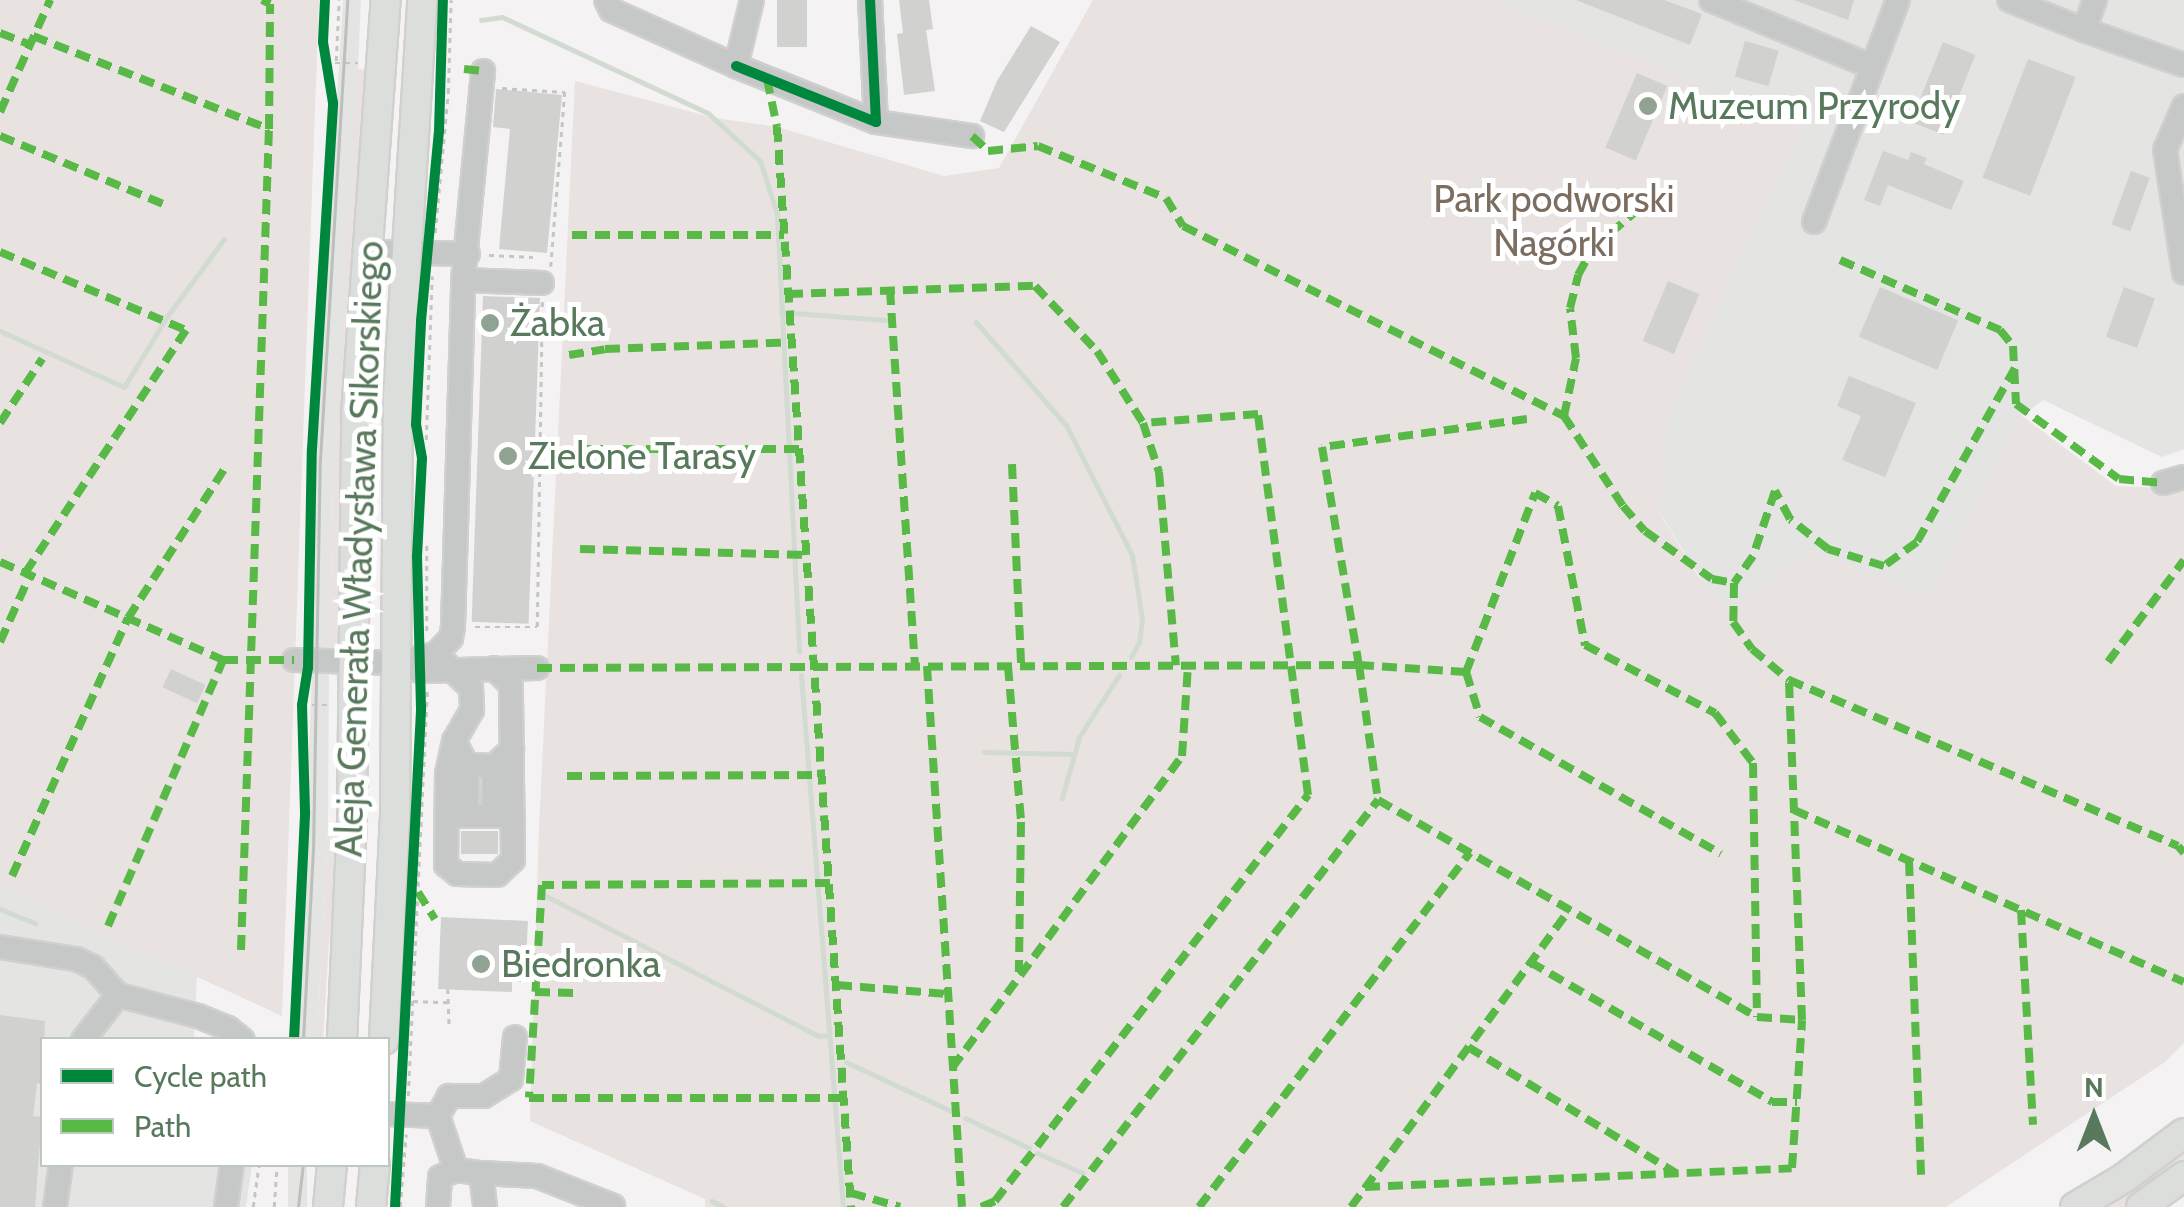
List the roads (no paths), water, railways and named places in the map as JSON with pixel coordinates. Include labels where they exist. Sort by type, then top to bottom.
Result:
[{"type":"main road","name":"Aleja Generała Władysława Sikorskiego","points":[[342,1037],[346,701],[355,662],[356,414],[386,0]]},
{"type":"main road","name":"Aleja Generała Władysława Sikorskiego","points":[[384,1037],[408,697],[425,663],[398,397],[422,252],[422,0]]},
{"type":"main road","points":[[2074,1207],[2124,1178],[2184,1133]]},
{"type":"main road","points":[[328,1207],[332,1167]]},
{"type":"main road","points":[[371,1207],[389,1167]]},
{"type":"main road","points":[[2141,1207],[2184,1176]]},
{"type":"street","points":[[606,0],[611,10],[876,122],[972,136]]},
{"type":"street","points":[[736,66],[752,0]]},
{"type":"street","points":[[870,0],[876,122]]},
{"type":"street","points":[[1814,222],[1898,0]]},
{"type":"street","points":[[2010,0],[2184,65]]},
{"type":"street","points":[[2084,30],[2095,0]]},
{"type":"street","points":[[1721,2],[1874,68]]},
{"type":"street","points":[[425,663],[450,638],[454,626],[462,280],[468,254],[475,75]]},
{"type":"street","points":[[2184,106],[2165,150],[2184,274]]},
{"type":"street","points":[[366,260],[422,252],[468,254]]},
{"type":"street","points":[[462,280],[542,283]]},
{"type":"street","points":[[294,660],[537,668]]},
{"type":"street","points":[[425,663],[470,688],[472,710],[454,741],[446,774],[457,816]]},
{"type":"street","points":[[494,668],[511,685],[512,749],[503,816]]},
{"type":"street","points":[[454,741],[468,765],[446,865],[457,874],[496,875],[514,860],[494,766]]},
{"type":"street","points":[[468,765],[494,766],[512,749]]},
{"type":"street","points":[[457,816],[503,816]]},
{"type":"street","points":[[0,946],[47,954],[93,968],[118,995],[198,1016],[239,1037]]},
{"type":"street","points":[[85,1037],[118,995]]},
{"type":"street","points":[[198,1016],[214,1037]]},
{"type":"street","points":[[456,1170],[438,1116],[449,1096],[484,1096],[512,1079],[516,1037]]},
{"type":"street","points":[[399,1115],[438,1116]]},
{"type":"street","points":[[55,1207],[61,1167]]},
{"type":"street","points":[[226,1207],[232,1167]]},
{"type":"street","points":[[438,1207],[440,1177],[456,1170],[538,1176],[613,1206]]},
{"type":"street","points":[[481,1173],[484,1207]]},
{"type":"waterway","points":[[481,20],[502,17],[708,113],[760,161],[777,214],[799,651]]},
{"type":"waterway","points":[[0,331],[124,387],[168,315],[224,239]]},
{"type":"waterway","points":[[781,312],[886,320]]},
{"type":"waterway","points":[[976,322],[1066,425],[1132,555],[1142,619],[1139,642],[1131,657]]},
{"type":"waterway","points":[[801,675],[843,1207]]},
{"type":"waterway","points":[[1062,798],[1079,737],[1119,675]]},
{"type":"waterway","points":[[984,752],[1072,754]]},
{"type":"waterway","points":[[546,896],[818,1036],[829,1035]]},
{"type":"waterway","points":[[0,909],[35,923]]},
{"type":"waterway","points":[[846,1062],[953,1112]]},
{"type":"waterway","points":[[965,1118],[1029,1148]]},
{"type":"waterway","points":[[1037,1153],[1083,1173]]},
{"type":"waterway","points":[[712,1201],[724,1207]]},
{"type":"tram line","points":[[303,1037],[313,851],[320,460],[347,0]]},
{"type":"tram line","points":[[298,1207],[303,1167]]},
{"type":"place","name":"Muzeum Przyrody","points":[[1648,106]]},
{"type":"place","name":"Żabka","points":[[490,323]]},
{"type":"place","name":"Zielone Tarasy","points":[[508,456]]},
{"type":"place","name":"Biedronka","points":[[481,964]]},
{"type":"park label","name":"Park podworski Nagórki","points":[[1554,221]]}]
